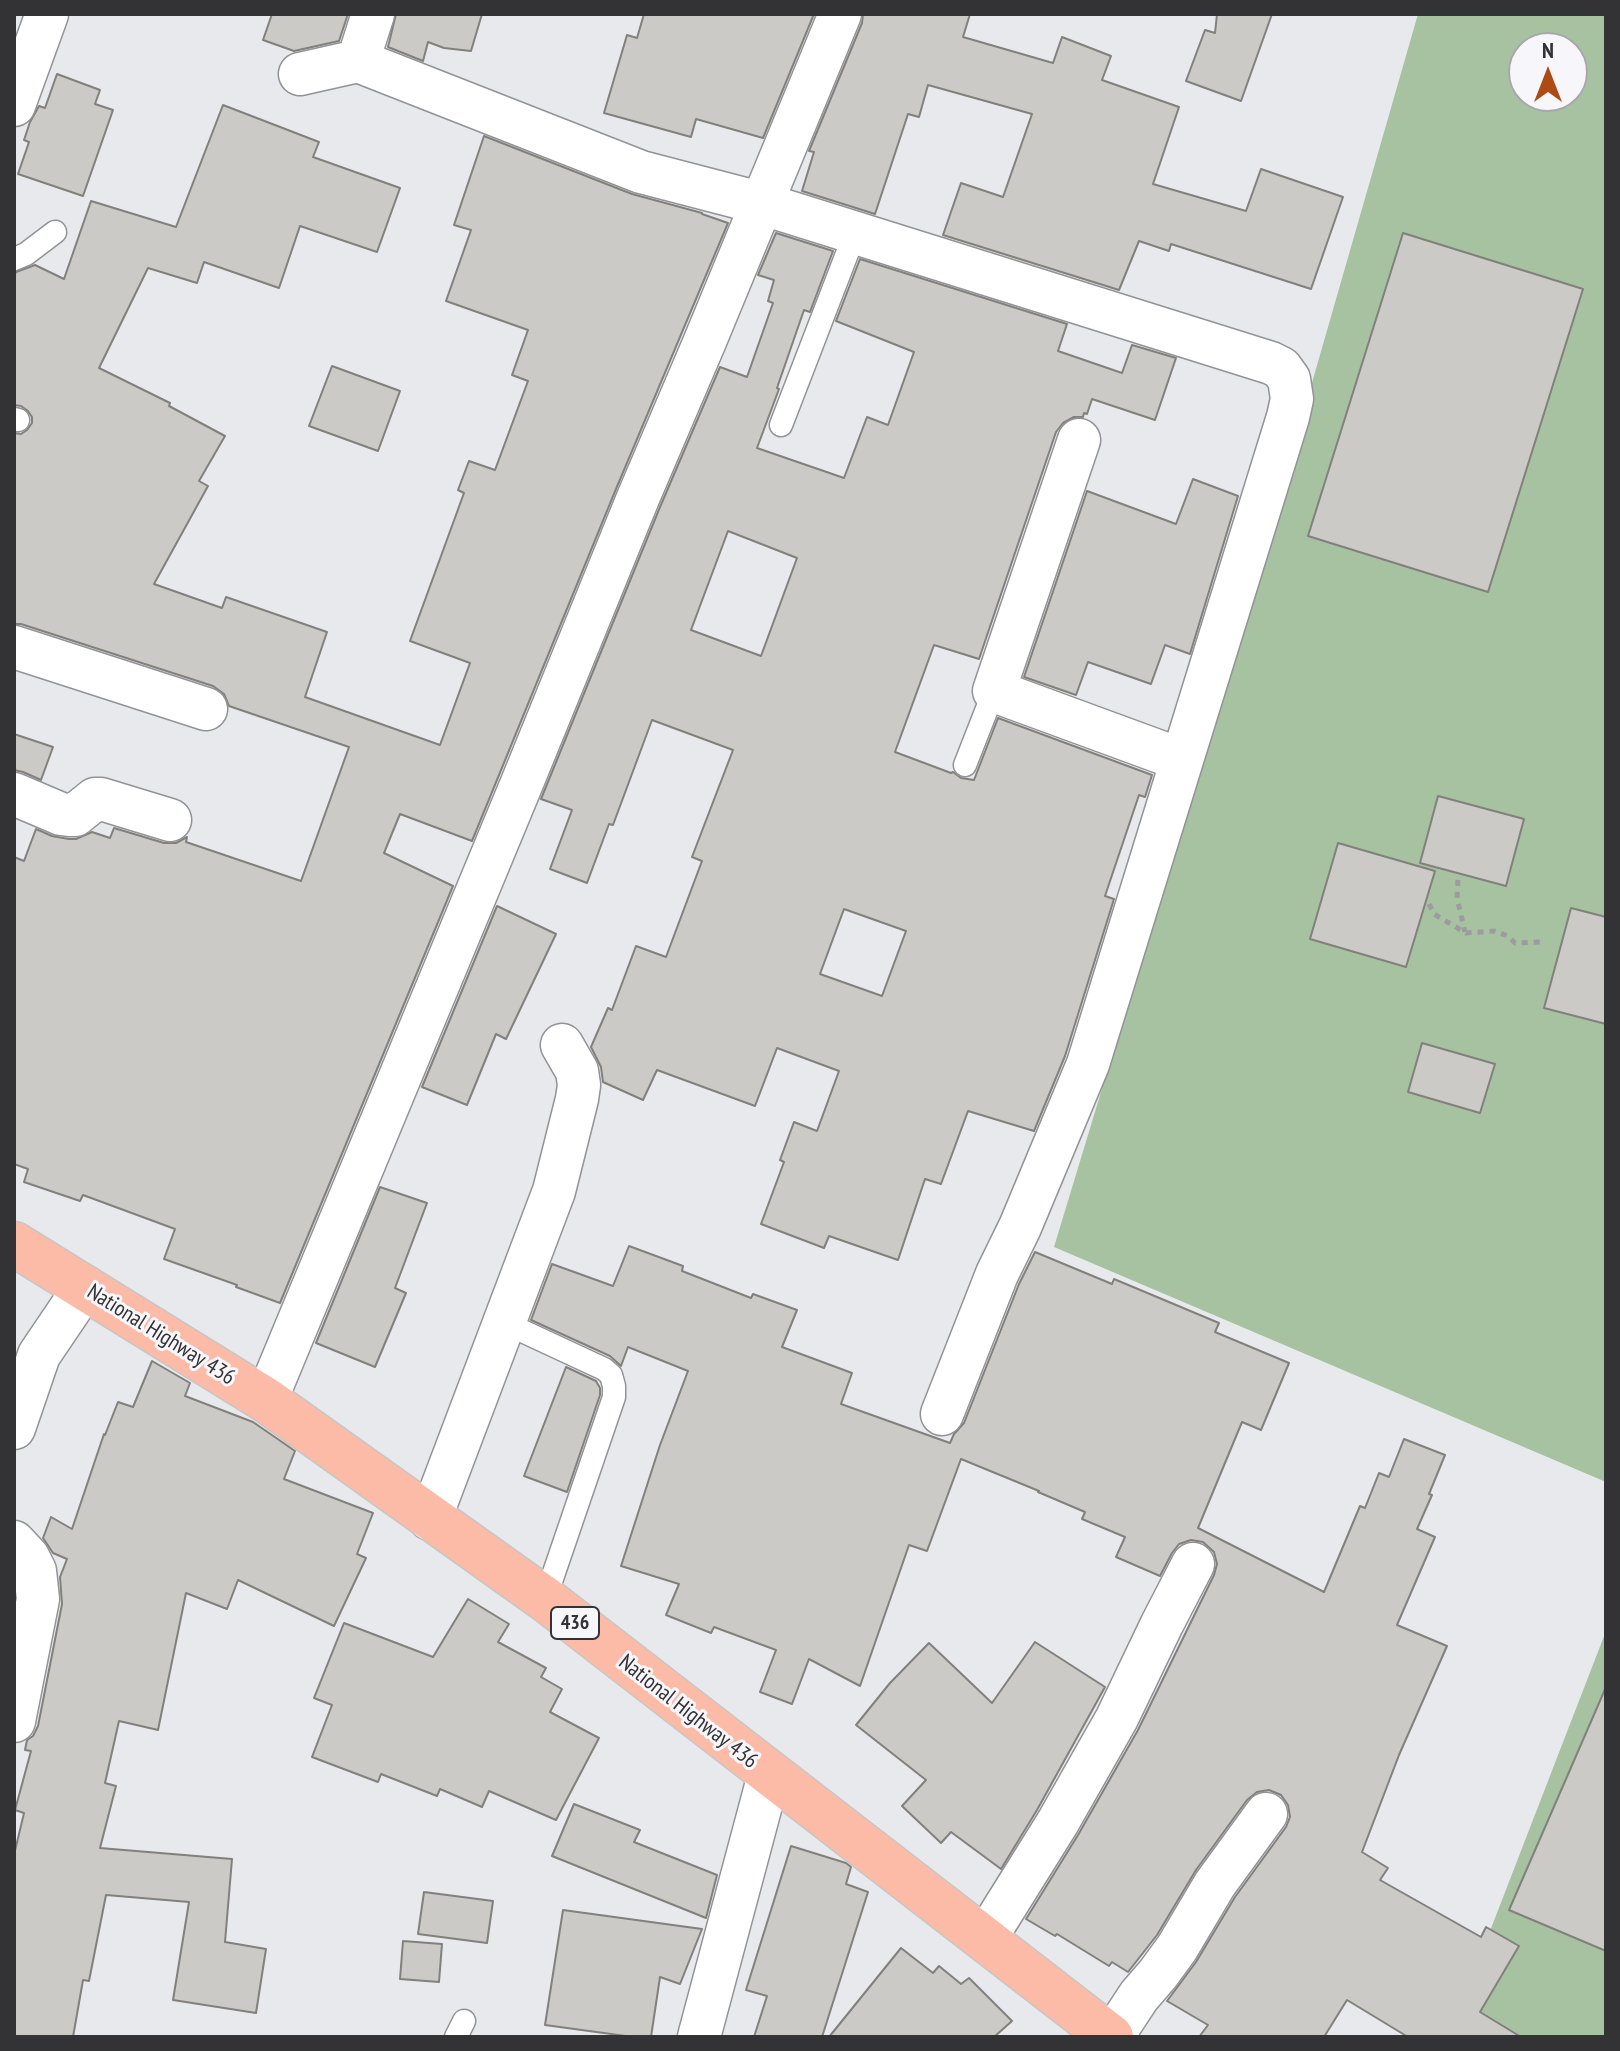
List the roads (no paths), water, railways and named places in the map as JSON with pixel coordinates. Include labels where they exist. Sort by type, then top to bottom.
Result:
[{"type":"main road","name":"National Highway 436","points":[[14,1244],[266,1400],[545,1599],[1111,2037]]},
{"type":"street","points":[[14,105],[47,14]]},
{"type":"street","points":[[358,61],[373,14]]},
{"type":"street","points":[[266,1400],[840,14]]},
{"type":"street","points":[[300,74],[358,61],[641,172],[760,203],[1271,363],[1281,368],[1289,379],[1292,399],[1288,417],[1088,1064],[1020,1227],[997,1274],[942,1414]]},
{"type":"street","points":[[1079,440],[994,691],[1182,760]]},
{"type":"street","points":[[14,647],[206,709]]},
{"type":"street","points":[[14,794],[61,814],[75,815],[95,799],[101,799],[170,820]]},
{"type":"street","points":[[430,1519],[554,1191],[579,1085],[577,1071],[562,1045]]},
{"type":"street","points":[[14,1428],[39,1355],[85,1287]]},
{"type":"street","points":[[14,1542],[28,1557],[35,1571],[38,1599],[14,1721]]},
{"type":"street","points":[[985,1939],[1058,1822],[1117,1718],[1193,1564]]},
{"type":"street","points":[[699,2037],[769,1775]]},
{"type":"street","points":[[1111,2037],[1177,1948],[1215,1884],[1266,1814]]},
{"type":"lane","points":[[14,259],[26,254],[55,232]]},
{"type":"lane","points":[[781,425],[855,233]]},
{"type":"lane","points":[[965,765],[994,691]]},
{"type":"lane","points":[[503,1322],[604,1369],[611,1375],[614,1386],[614,1397],[545,1599]]}]
